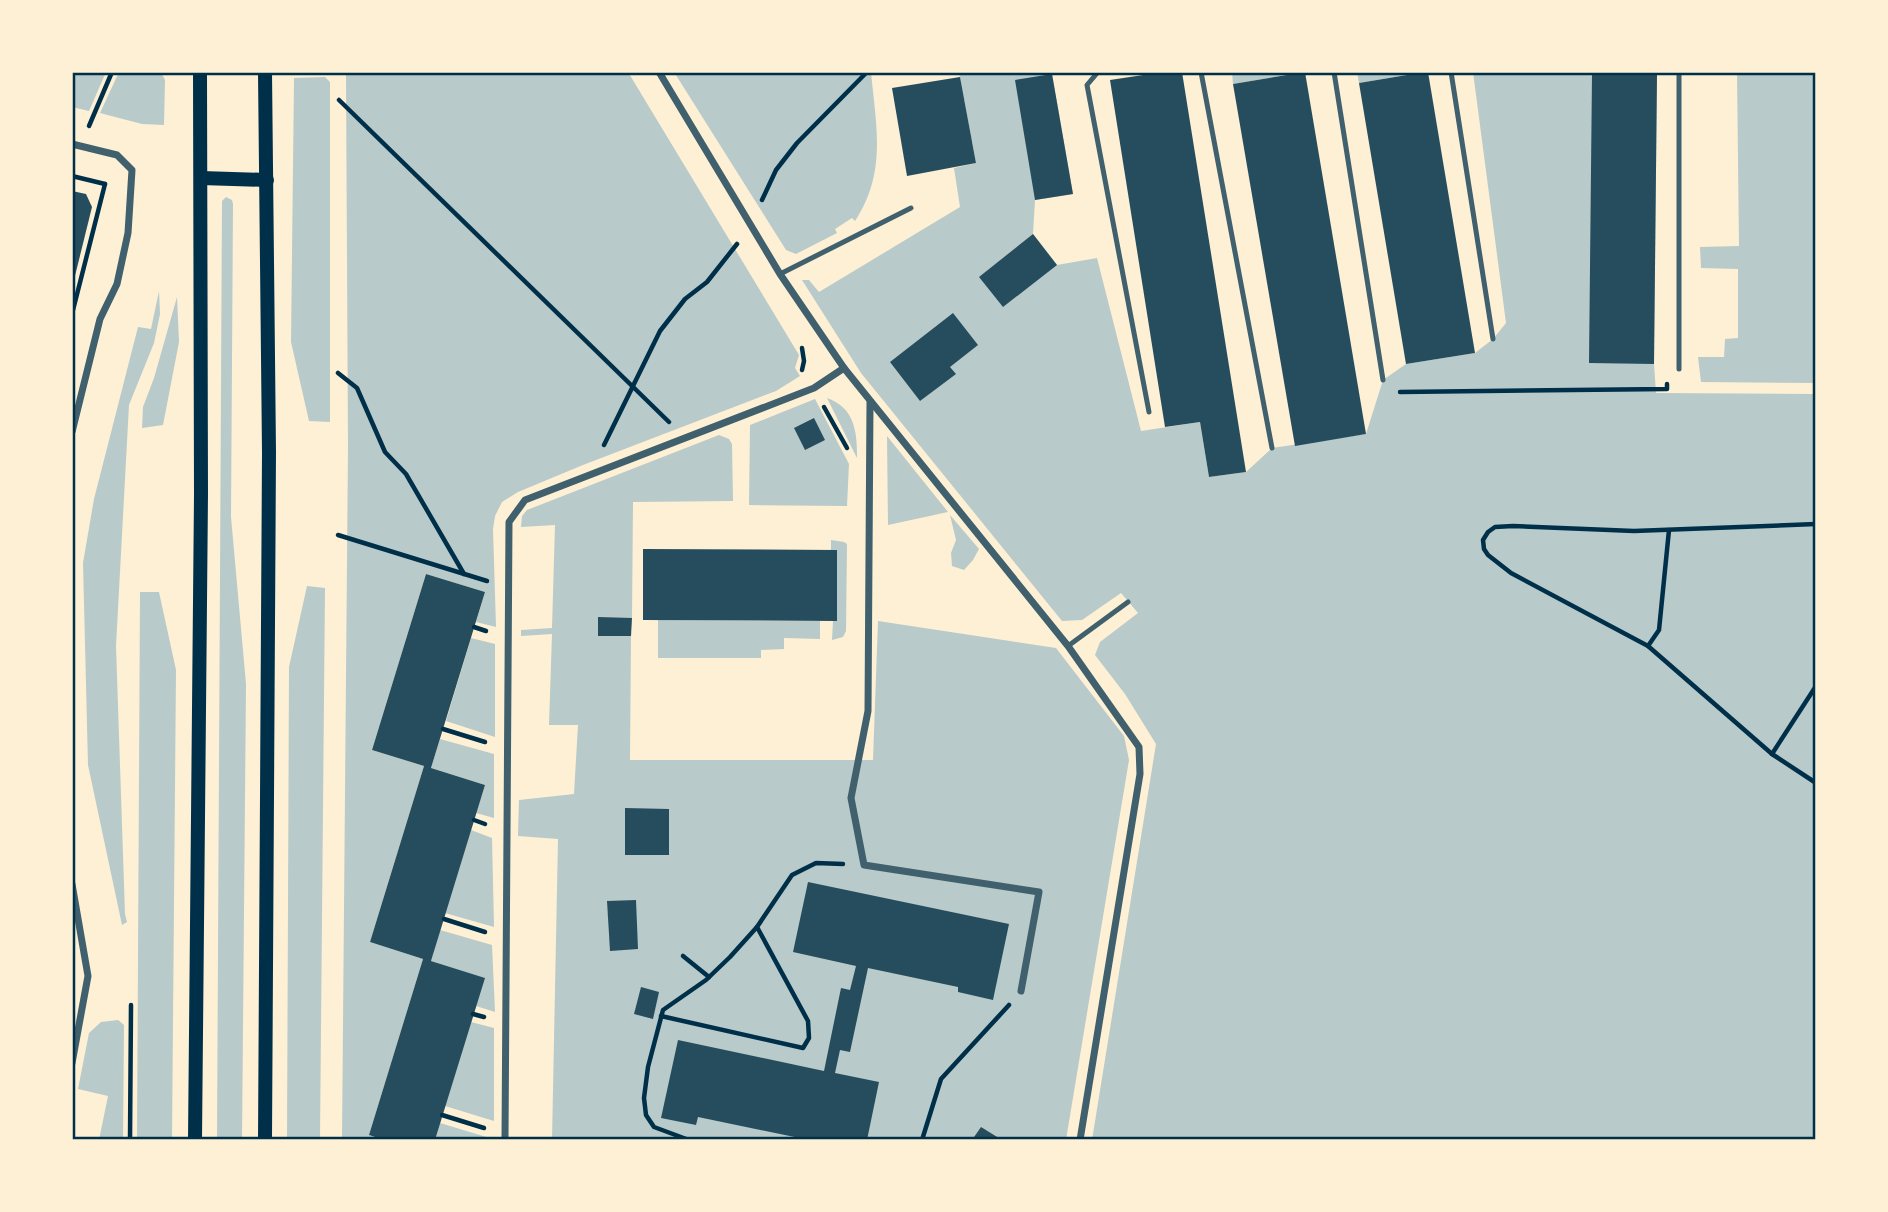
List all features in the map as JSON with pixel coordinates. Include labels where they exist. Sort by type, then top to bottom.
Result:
[{"type":"main road","points":[[195,1140],[201,494],[200,72]]},
{"type":"main road","points":[[265,72],[269,466],[265,1140]]},
{"type":"main road","points":[[201,178],[267,180]]},
{"type":"street","points":[[659,72],[780,274],[844,368],[1068,646],[1139,747],[1140,775],[1080,1140]]},
{"type":"street","points":[[72,432],[100,319],[117,284],[128,233],[132,170],[117,155],[76,145]]},
{"type":"street","points":[[505,1140],[509,522],[525,500],[814,388],[844,368]]},
{"type":"street","points":[[870,402],[868,710],[851,799],[864,865],[1040,892],[1021,991]]},
{"type":"street","points":[[72,884],[88,976],[72,1063]]},
{"type":"lane","points":[[1098,72],[1087,85],[1149,412]]},
{"type":"lane","points":[[1200,72],[1272,448]]},
{"type":"lane","points":[[1334,72],[1382,380]]},
{"type":"lane","points":[[1451,72],[1493,339]]},
{"type":"lane","points":[[1679,72],[1679,369]]},
{"type":"lane","points":[[780,274],[911,208]]},
{"type":"lane","points":[[1068,646],[1128,602]]},
{"type":"path","points":[[76,145],[112,72]]},
{"type":"path","points":[[751,225],[776,170],[797,143],[867,72]]},
{"type":"path","points":[[339,100],[684,437]]},
{"type":"path","points":[[72,314],[105,184]]},
{"type":"path","points":[[733,234],[745,254]]},
{"type":"path","points":[[594,473],[604,446],[660,331],[685,299],[707,282],[738,243]]},
{"type":"path","points":[[795,336],[802,348],[804,362],[801,369],[848,451]]},
{"type":"path","points":[[338,373],[357,388],[386,452],[406,474],[464,573]]},
{"type":"path","points":[[1382,380],[1388,392],[1667,389]]},
{"type":"path","points":[[1816,524],[1669,530],[1513,526],[1495,527],[1483,540],[1488,555],[1511,573],[1648,646],[1772,754],[1816,783]]},
{"type":"path","points":[[1648,646],[1659,630],[1669,530]]},
{"type":"path","points":[[338,535],[508,587]]},
{"type":"path","points":[[1772,754],[1816,686]]},
{"type":"path","points":[[443,729],[491,744]]},
{"type":"path","points":[[689,1140],[654,1127],[646,1115],[644,1098],[648,1067],[663,1010],[709,977],[757,927],[792,875],[816,863],[864,865]]},
{"type":"path","points":[[443,919],[488,933]]},
{"type":"path","points":[[662,1016],[803,1048],[809,1038],[808,1021],[757,927]]},
{"type":"path","points":[[683,956],[709,977]]},
{"type":"path","points":[[922,1140],[941,1079],[1021,991]]},
{"type":"path","points":[[130,1140],[131,1005]]},
{"type":"path","points":[[442,1115],[489,1130]]},
{"type":"shaded area","points":[[72,72],[106,72],[89,111],[72,107]]},
{"type":"shaded area","points":[[119,72],[161,72],[165,80],[164,125],[142,124],[100,113]]},
{"type":"shaded area","points":[[346,72],[628,72],[799,355],[795,368],[800,376],[776,391],[583,465],[518,492],[502,502],[495,516],[493,529],[496,627],[476,622],[485,592],[426,574],[372,750],[424,766],[370,942],[423,959],[369,1135],[384,1140],[342,1140],[348,447]]},
{"type":"shaded area","points":[[674,72],[871,72],[877,130],[875,167],[872,185],[855,221],[852,218],[835,229],[837,233],[796,254],[786,250]]},
{"type":"shaded area","points":[[959,72],[1055,72],[1052,74],[1073,194],[1035,200],[1033,234],[1057,265],[1097,258],[1141,431],[1200,422],[1209,477],[1246,472],[1272,448],[1366,434],[1383,380],[1406,364],[1475,353],[1493,339],[1506,323],[1473,72],[1657,72],[1656,393],[1816,394],[1816,1140],[1092,1140],[1156,744],[1125,694],[1095,655],[1100,642],[1138,613],[1121,593],[1082,620],[1062,621],[861,373],[802,280],[809,280],[819,292],[960,207],[954,168],[976,163]]},
{"type":"shaded area","points":[[1232,72],[1305,72],[1233,84]]},
{"type":"shaded area","points":[[1357,72],[1425,72],[1359,83]]},
{"type":"shaded area","points":[[1737,72],[1816,72],[1816,383],[1701,382],[1698,357],[1724,357],[1725,339],[1738,338],[1738,269],[1701,268],[1700,247],[1739,246]]},
{"type":"shaded area","points":[[325,77],[330,82],[330,422],[309,421],[291,342],[294,78]]},
{"type":"shaded area","points":[[226,197],[232,200],[233,204],[231,517],[246,684],[242,1140],[217,1140],[222,201]]},
{"type":"shaded area","points":[[159,291],[160,314],[154,343],[129,405],[116,646],[127,922],[122,925],[88,765],[83,563],[94,499],[138,327],[151,329]]},
{"type":"shaded area","points":[[177,297],[179,342],[163,425],[142,428],[143,407]]},
{"type":"shaded area","points":[[827,398],[844,408],[849,415],[855,430],[857,458]]},
{"type":"shaded area","points":[[815,399],[849,464],[847,506],[749,505],[750,425]]},
{"type":"shaded area","points":[[719,435],[729,439],[732,444],[733,501],[633,502],[632,618],[598,618],[598,636],[631,636],[630,760],[873,760],[878,621],[1056,648],[1124,736],[1129,760],[1066,1140],[552,1140],[558,839],[518,836],[519,800],[574,794],[578,725],[549,725],[552,634],[521,636],[521,630],[552,628],[555,525],[521,527],[522,516],[527,510]]},
{"type":"shaded area","points":[[887,436],[948,512],[888,525]]},
{"type":"shaded area","points":[[950,515],[979,549],[964,570],[952,566],[951,553],[956,540]]},
{"type":"shaded area","points":[[831,540],[847,544],[846,631],[843,637],[832,640],[833,621],[837,621],[837,551],[831,550]]},
{"type":"shaded area","points":[[307,586],[325,588],[320,1140],[287,1140],[289,667]]},
{"type":"shaded area","points":[[140,592],[159,592],[176,670],[172,1140],[137,1140]]},
{"type":"shaded area","points":[[658,620],[820,621],[820,639],[784,638],[784,649],[761,650],[761,658],[658,658]]},
{"type":"shaded area","points":[[471,638],[495,644],[495,737],[446,721]]},
{"type":"shaded area","points":[[440,739],[494,754],[494,818],[476,813],[485,785],[431,768]]},
{"type":"shaded area","points":[[471,830],[492,838],[494,927],[445,913]]},
{"type":"shaded area","points":[[440,930],[492,945],[495,1012],[476,1006],[484,978],[431,961]]},
{"type":"shaded area","points":[[118,1020],[124,1025],[123,1140],[99,1140],[108,1096],[78,1089],[89,1033],[101,1022]]},
{"type":"shaded area","points":[[471,1022],[494,1028],[494,1121],[445,1106]]},
{"type":"shaded area","points":[[440,1123],[493,1139],[493,1140],[435,1140]]},
{"type":"building","points":[[1182,72],[1246,472],[1209,477],[1200,422],[1165,427],[1110,80]]},
{"type":"building","points":[[1305,72],[1366,434],[1295,446],[1233,84]]},
{"type":"building","points":[[1428,72],[1475,353],[1406,364],[1359,83]]},
{"type":"building","points":[[1052,74],[1073,194],[1035,200],[1015,80]]},
{"type":"building","points":[[1592,74],[1657,75],[1654,364],[1589,363]]},
{"type":"building","points":[[960,77],[976,163],[907,176],[892,88]]},
{"type":"building","points":[[72,191],[86,194],[92,207],[73,284]]},
{"type":"building","points":[[1033,234],[1057,265],[1003,307],[979,277]]},
{"type":"building","points":[[953,313],[978,345],[950,367],[956,374],[920,401],[890,362]]},
{"type":"building","points":[[814,418],[825,440],[805,450],[794,428]]},
{"type":"building","points":[[643,549],[837,550],[837,621],[643,620]]},
{"type":"building","points":[[426,574],[485,592],[431,768],[485,785],[431,961],[485,978],[435,1140],[384,1140],[369,1135],[423,959],[370,942],[424,766],[372,750]]},
{"type":"building","points":[[598,617],[632,618],[631,636],[598,636]]},
{"type":"building","points":[[625,808],[669,809],[669,855],[625,855]]},
{"type":"building","points":[[808,882],[1009,924],[993,1000],[958,992],[958,987],[868,968],[850,1052],[840,1050],[835,1073],[879,1082],[867,1140],[809,1140],[698,1117],[696,1125],[661,1118],[678,1040],[824,1071],[841,988],[850,990],[856,966],[793,952]]},
{"type":"building","points":[[636,900],[638,949],[610,951],[607,901]]},
{"type":"building","points":[[641,987],[659,992],[653,1019],[634,1014]]},
{"type":"building","points":[[981,1127],[1002,1140],[972,1140]]}]
